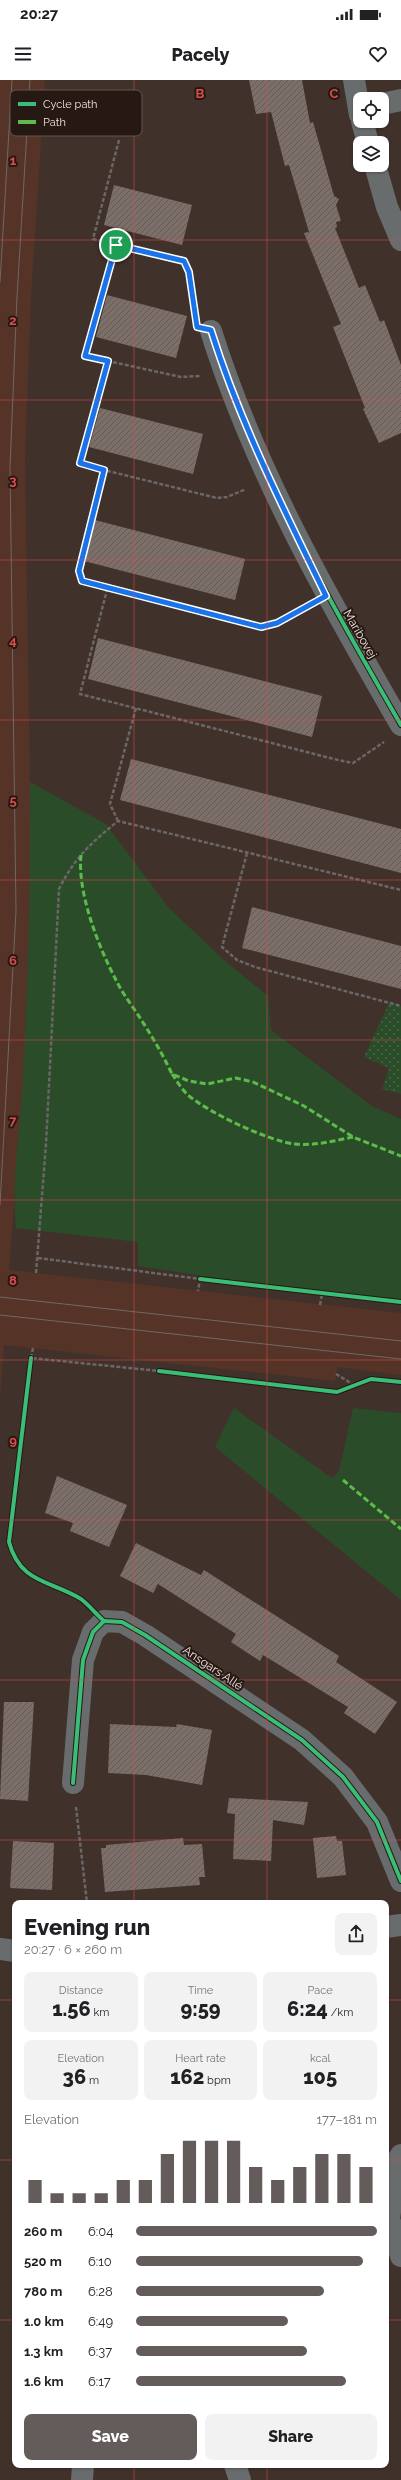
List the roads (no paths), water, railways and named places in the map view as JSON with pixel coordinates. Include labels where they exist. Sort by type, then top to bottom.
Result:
[{"type":"street","points":[[354,80],[356,92]]},
{"type":"street","points":[[389,103],[401,100]]},
{"type":"street","points":[[377,172],[387,207],[401,240]]},
{"type":"street","name":"Maribovej","points":[[211,330],[225,374],[269,480],[395,732]]},
{"type":"street","name":"Ansgars Allé","points":[[73,1783],[83,1660],[93,1632],[104,1621],[122,1622],[151,1639],[302,1740],[343,1777],[378,1822],[401,1881]]},
{"type":"street","points":[[389,1926],[401,1925]]},
{"type":"street","points":[[0,1949],[12,1951]]},
{"type":"street","points":[[401,2155],[397,2161],[389,2219],[401,2256]]},
{"type":"street","points":[[82,2480],[83,2468]]},
{"type":"street","points":[[237,2468],[240,2480]]},
{"type":"tram line","points":[[11,90],[12,80]]},
{"type":"tram line","points":[[29,90],[30,80]]},
{"type":"tram line","points":[[0,282],[10,114]]},
{"type":"tram line","points":[[0,1205],[16,911],[10,467],[17,297],[27,136]]},
{"type":"tram line","points":[[0,1297],[401,1341]]},
{"type":"tram line","points":[[0,1315],[401,1359]]}]
